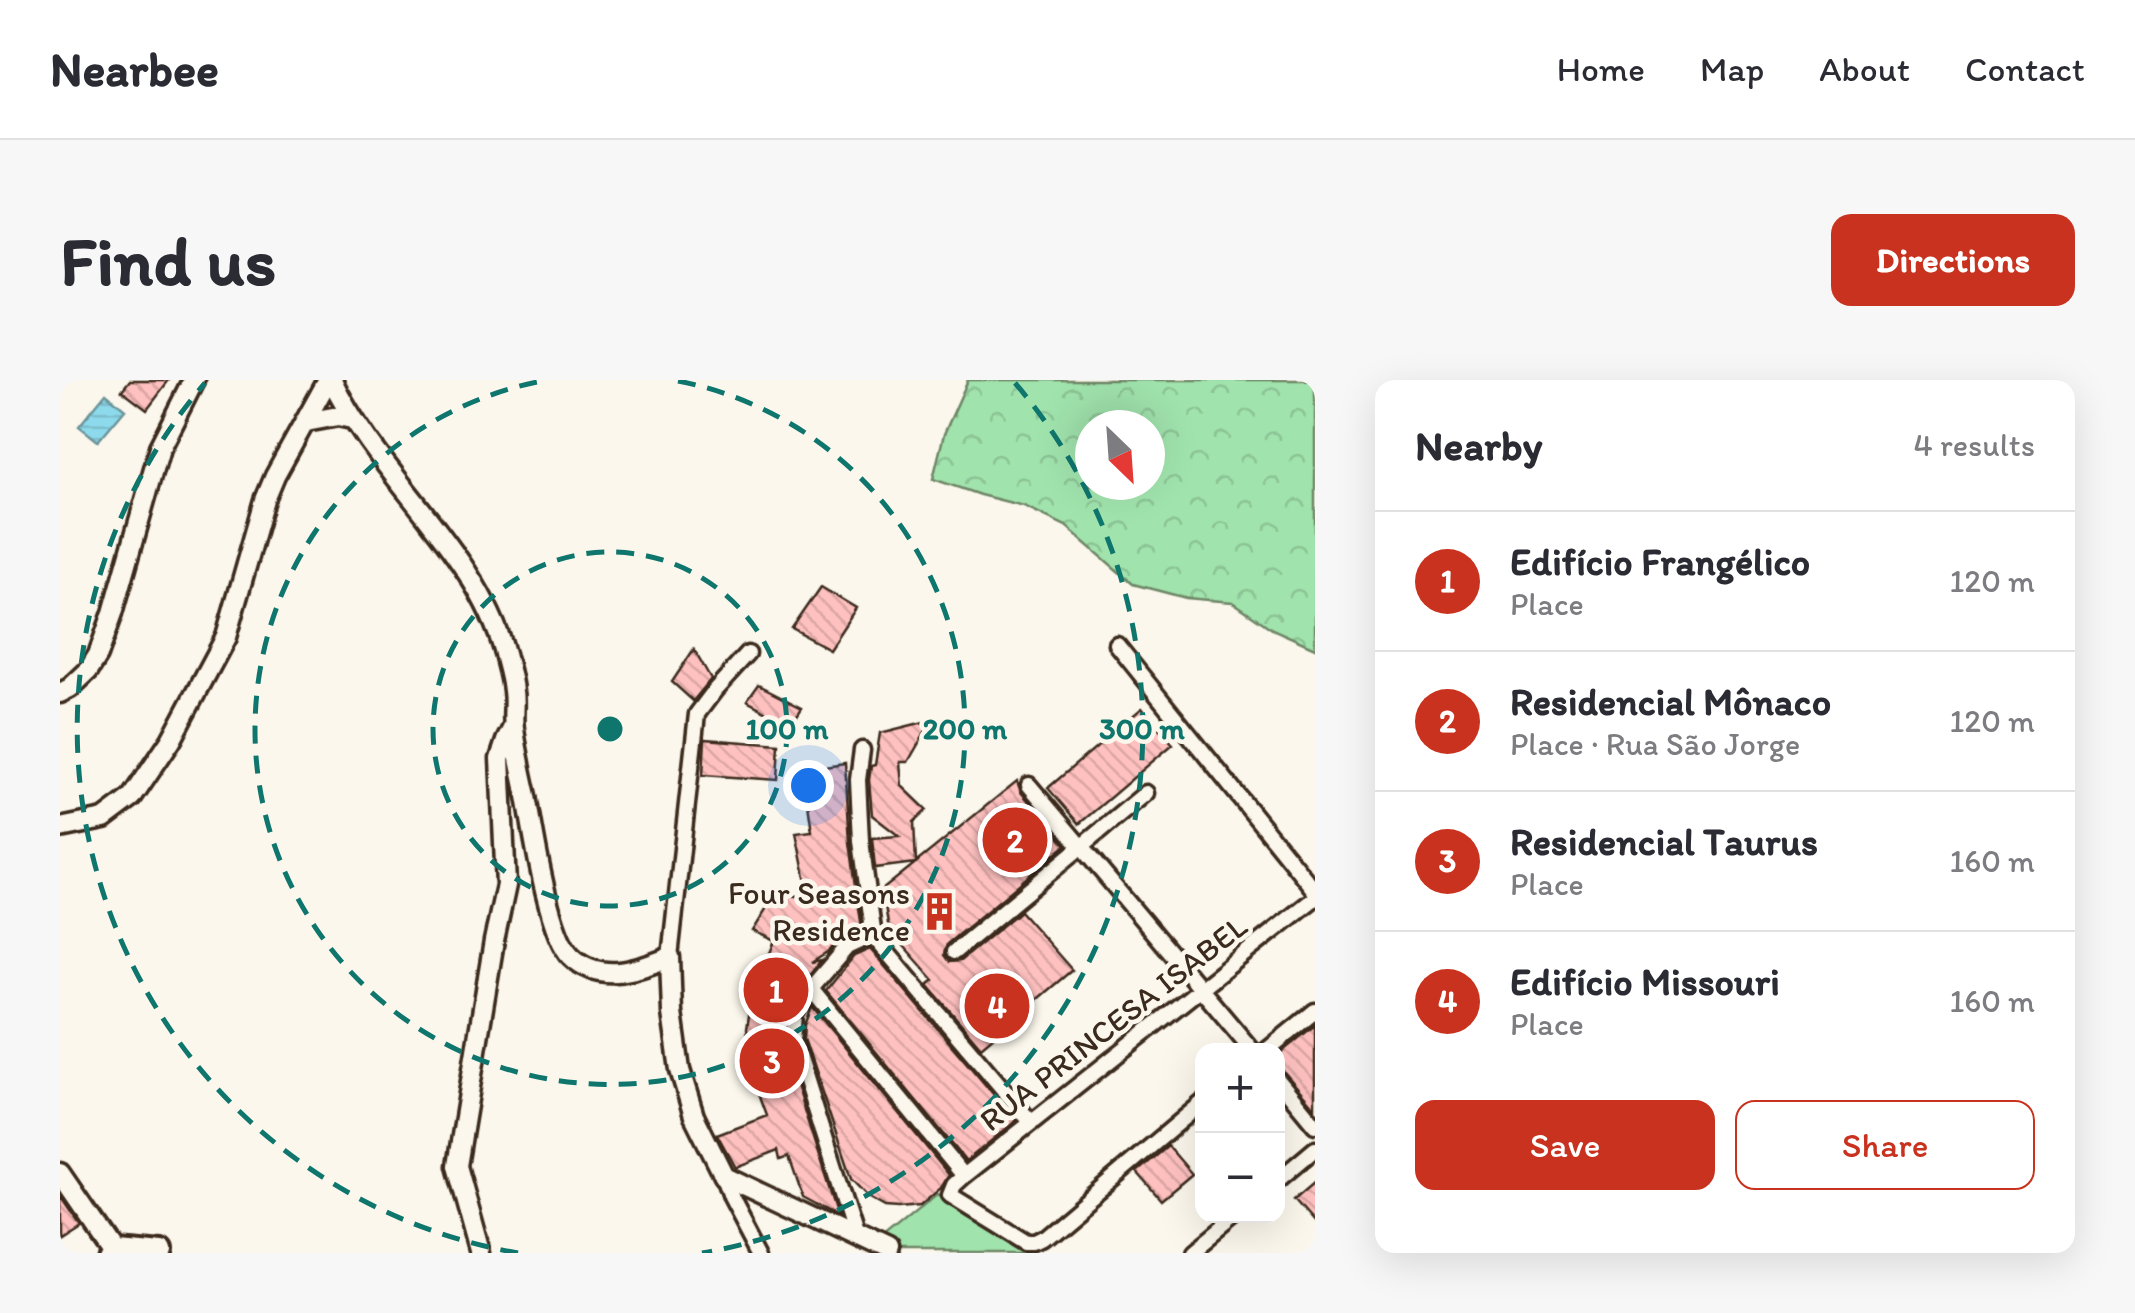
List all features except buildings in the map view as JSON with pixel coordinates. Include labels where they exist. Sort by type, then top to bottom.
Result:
[{"type":"main road","points":[[109,1251],[159,1253]]},
{"type":"street","points":[[60,693],[88,671],[98,655],[160,447],[194,380]]},
{"type":"street","points":[[330,380],[352,419],[464,569],[490,612],[514,691],[514,727],[548,900],[556,929],[570,955],[594,970],[617,974],[670,958]]},
{"type":"street","points":[[60,828],[104,819],[132,798],[171,740],[226,638],[275,476],[330,380]]},
{"type":"street","points":[[306,422],[338,416],[352,419]]},
{"type":"street","points":[[1117,645],[1315,894]]},
{"type":"street","points":[[748,654],[697,714],[670,958],[680,1070],[694,1116],[760,1253]]},
{"type":"street","points":[[481,1253],[456,1166],[506,885],[500,759],[514,727]]},
{"type":"street","points":[[862,750],[858,780],[861,841],[874,937],[1031,1122]]},
{"type":"street","points":[[1030,785],[1246,1043]]},
{"type":"street","points":[[954,952],[1146,793]]},
{"type":"street","name":"RUA PRINCESA ISABEL","points":[[1195,1109],[1034,1242],[1026,1242],[950,1195],[964,1176],[1315,894]]},
{"type":"street","points":[[856,1239],[793,1040],[796,1012],[811,989],[847,947],[874,937]]},
{"type":"street","points":[[811,989],[964,1176]]},
{"type":"street","points":[[1275,1043],[1315,1011]]},
{"type":"street","points":[[1285,1089],[1315,1125]]},
{"type":"street","points":[[1285,1174],[1315,1149]]},
{"type":"street","points":[[60,1174],[109,1251]]},
{"type":"street","points":[[724,1176],[887,1253]]},
{"type":"street","points":[[1190,1253],[1226,1223]]},
{"type":"green space","points":[[968,380],[1315,380],[1315,648],[1272,629],[1233,602],[1186,598],[1133,584],[1066,526],[1024,506],[933,479],[944,434]]},
{"type":"green space","points":[[938,1194],[1037,1251],[896,1253],[876,1245]]},
{"type":"water","points":[[106,393],[125,409],[98,441],[79,426]]},
{"type":"place","name":"Residencial Mônaco","points":[[1015,840]]},
{"type":"place","name":"Four Seasons Residence","points":[[940,911]]},
{"type":"place","name":"Edifício Frangélico","points":[[776,990]]},
{"type":"place","name":"Edifício Missouri","points":[[997,1006]]},
{"type":"place","name":"Residencial Taurus","points":[[772,1061]]}]
